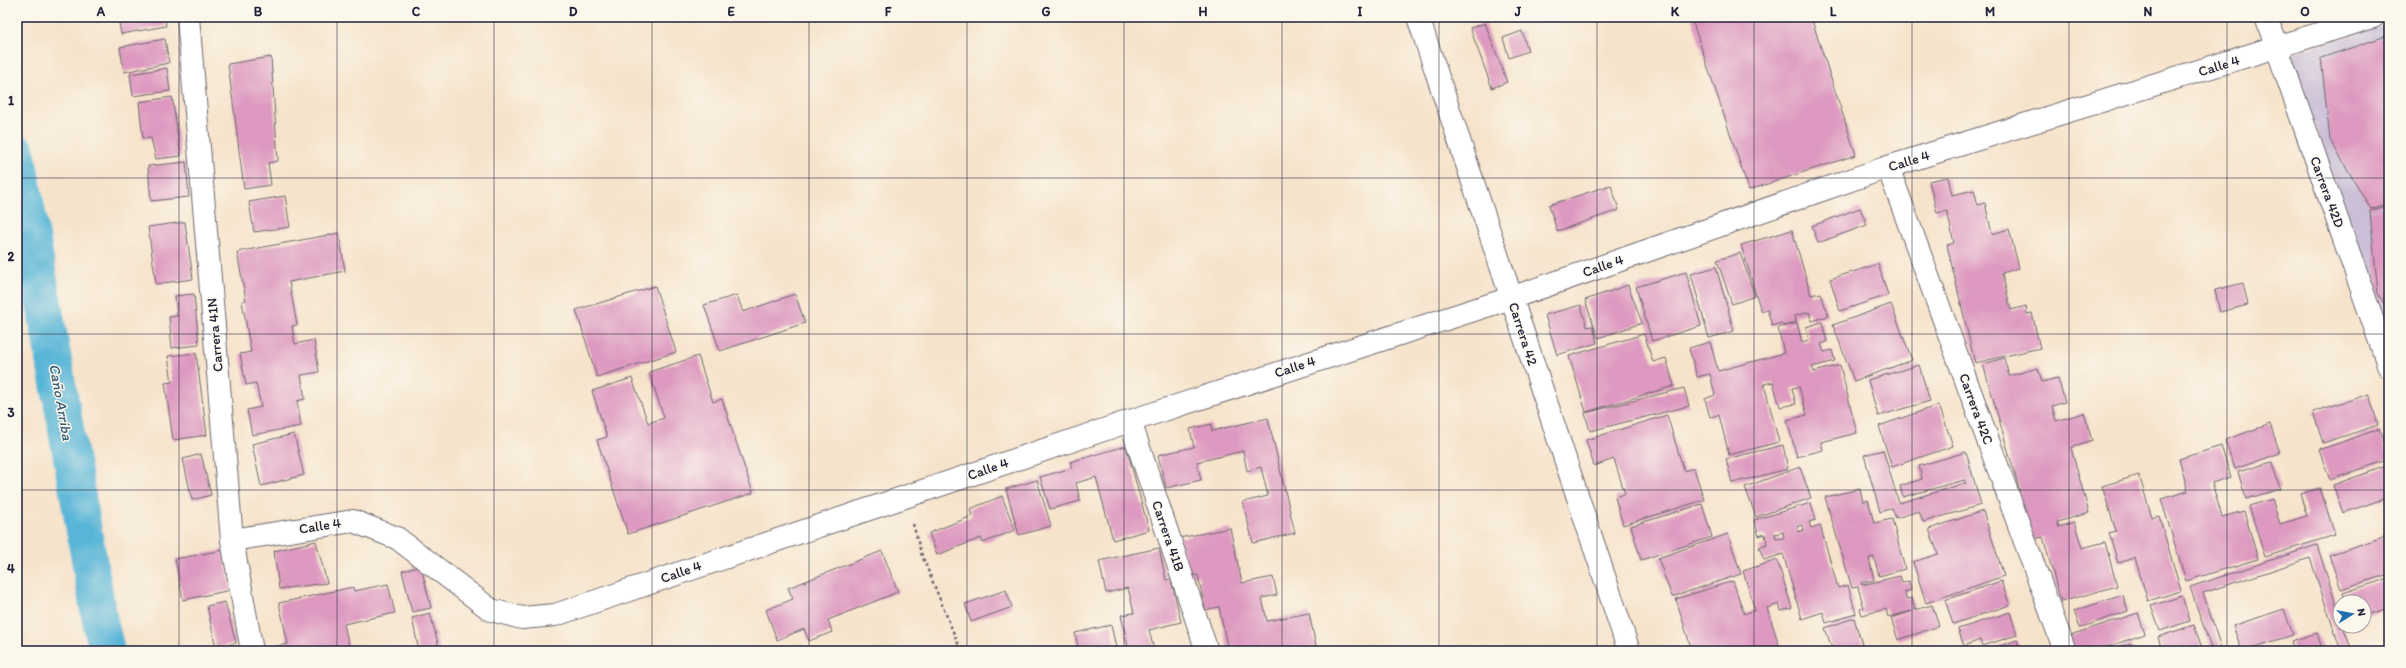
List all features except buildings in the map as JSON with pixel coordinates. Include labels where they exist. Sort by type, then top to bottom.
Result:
[{"type":"street","name":"Carrera 41N","points":[[188,17],[232,540],[252,651]]},
{"type":"street","name":"Carrera 42","points":[[1418,17],[1629,651]]},
{"type":"street","name":"Carrera 42D","points":[[2266,17],[2389,367]]},
{"type":"street","name":"Calle 4","points":[[232,540],[353,521],[397,538],[491,610],[522,618],[554,615],[1130,421],[1511,298],[1888,167],[2276,49],[2373,17]]},
{"type":"street","name":"Carrera 42C","points":[[1888,167],[2065,651]]},
{"type":"street","name":"Carrera 41B","points":[[1130,421],[1207,651]]},
{"type":"path","points":[[904,497],[921,553],[961,651]]},
{"type":"shaded area","points":[[2389,23],[2389,333],[2289,55]]},
{"type":"waterway","name":"Caño Arriba","points":[[17,152],[100,621],[107,651]]}]
